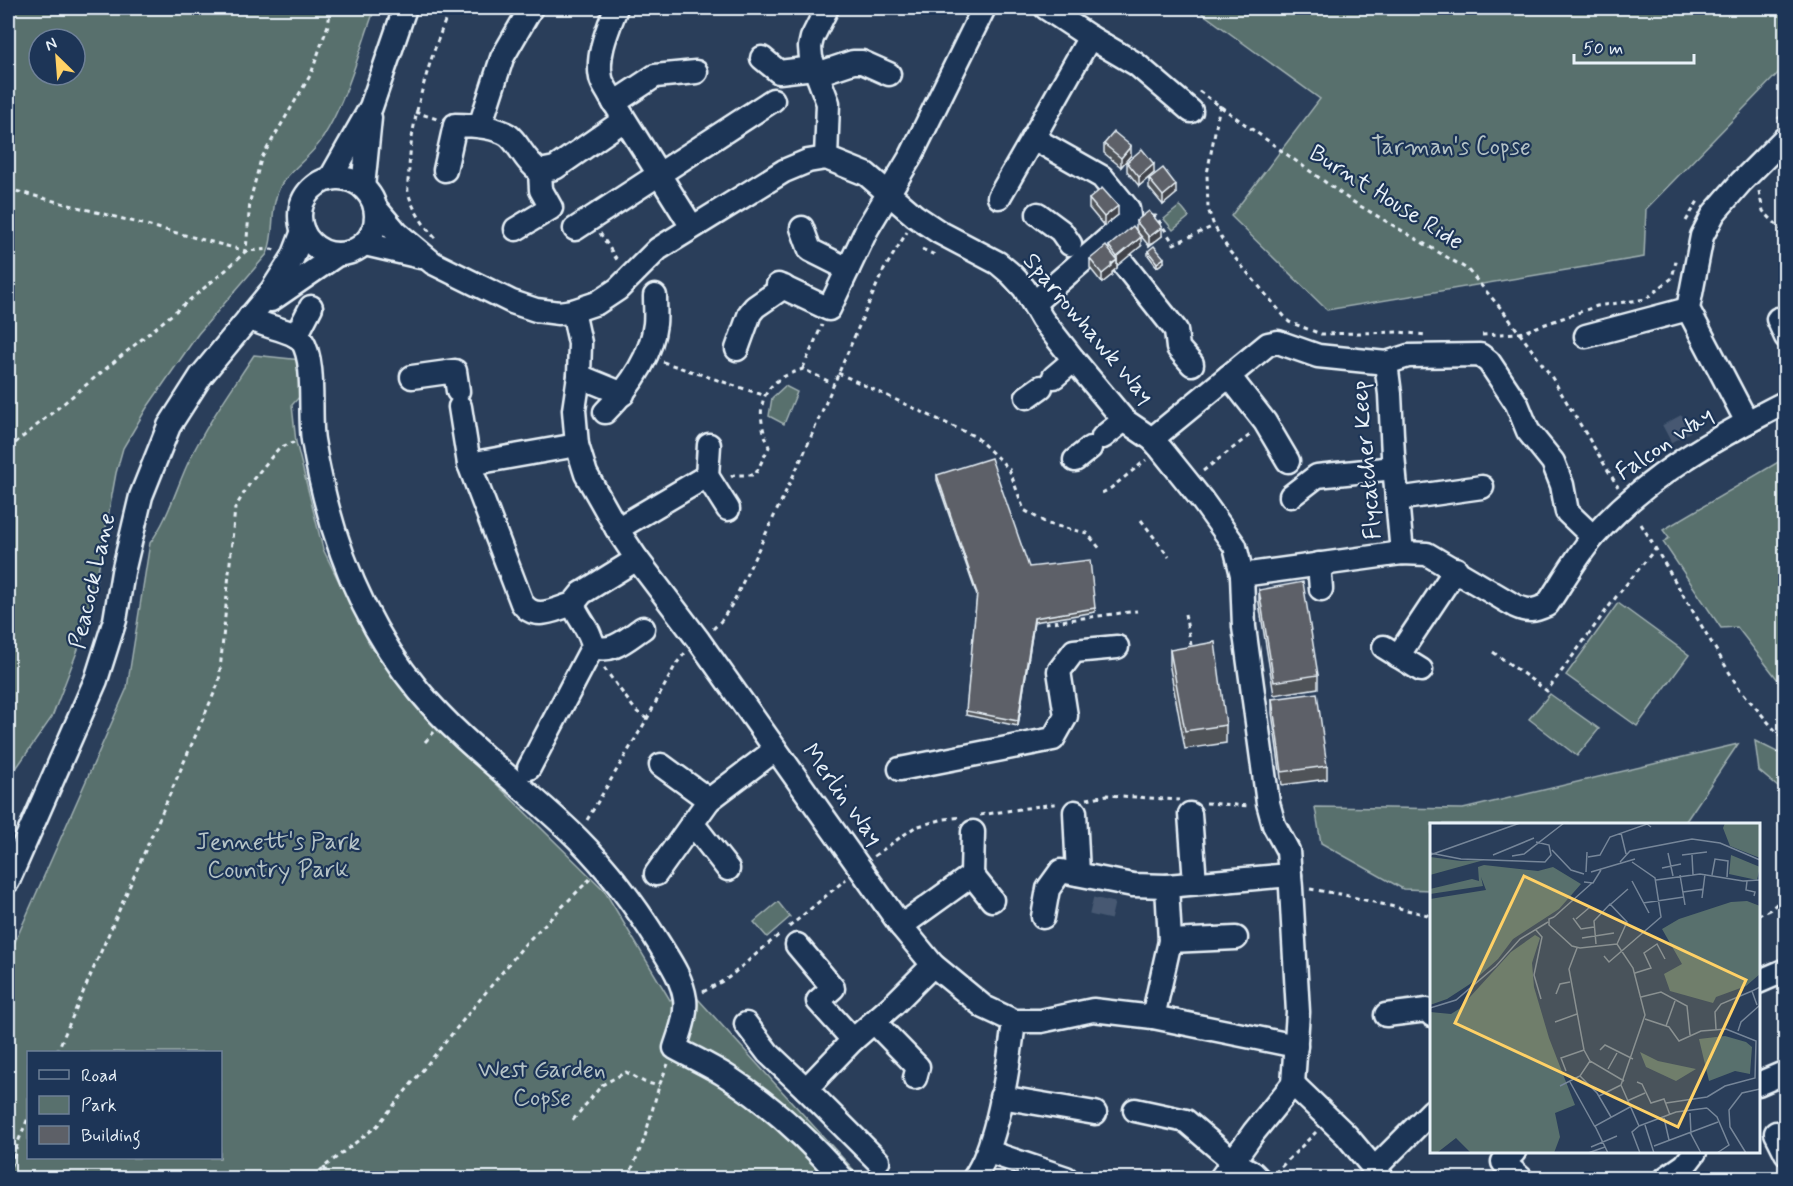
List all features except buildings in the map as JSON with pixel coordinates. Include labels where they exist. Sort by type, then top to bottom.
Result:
[{"type":"street","points":[[330,179],[371,107],[405,8]]},
{"type":"street","points":[[480,126],[502,58],[531,8]]},
{"type":"street","points":[[616,8],[600,60],[601,79],[692,227]]},
{"type":"street","points":[[375,207],[397,233],[431,249],[512,302],[536,310],[559,313],[597,303],[618,289],[658,249],[692,227],[784,171],[808,161],[826,158],[829,112],[825,94],[811,58],[812,38],[827,8]]},
{"type":"street","points":[[737,349],[750,313],[781,286],[829,309],[867,229],[911,156],[984,8]]},
{"type":"street","points":[[1046,8],[1136,64],[1191,111]]},
{"type":"street","points":[[999,197],[1090,37]]},
{"type":"street","points":[[762,58],[779,72],[815,71],[853,62],[862,63],[889,74]]},
{"type":"street","points":[[445,170],[455,125],[480,126],[508,135],[530,165],[540,171],[555,168],[655,76],[696,72]]},
{"type":"street","points":[[583,224],[773,100]]},
{"type":"street","points":[[363,187],[371,107]]},
{"type":"street","points":[[1747,422],[1688,309],[1702,236],[1714,213],[1746,177],[1778,132]]},
{"type":"street","points":[[1033,138],[1102,177],[1128,209],[1129,216],[1114,251]]},
{"type":"street","name":"Sparrowhawk Way","points":[[826,158],[867,174],[887,194],[939,232],[998,263],[1024,288],[1042,319],[1124,420],[1156,444],[1202,500],[1235,546],[1242,575],[1244,627],[1268,803],[1297,881],[1298,1012],[1293,1084]]},
{"type":"street","points":[[516,229],[551,208],[541,190],[540,171]]},
{"type":"street","points":[[342,178],[363,187],[371,196],[375,207],[375,226],[365,244],[357,249],[338,254],[327,253],[309,241],[300,220],[300,209],[310,190],[330,179],[342,178]]},
{"type":"street","points":[[1038,214],[1061,231],[1076,252]]},
{"type":"street","points":[[802,228],[810,250],[848,269]]},
{"type":"street","name":"Peacock Lane","points":[[8,881],[96,680],[115,620],[141,496],[169,426],[201,376],[253,313],[293,258],[303,231]]},
{"type":"street","points":[[365,244],[431,249]]},
{"type":"street","points":[[1034,303],[1076,252],[1114,251]]},
{"type":"street","points":[[1114,251],[1176,330],[1178,348],[1192,364]]},
{"type":"street","name":"Peacock Lane","points":[[253,313],[338,254]]},
{"type":"street","points":[[605,412],[623,394],[647,357],[655,324],[655,296]]},
{"type":"street","points":[[296,336],[311,307]]},
{"type":"street","points":[[1586,336],[1688,309]]},
{"type":"street","name":"Merlin Way","points":[[573,311],[580,343],[579,376],[574,410],[577,446],[586,474],[617,529],[637,558],[699,641],[901,926],[933,965],[984,1007],[1014,1021],[1041,1022],[1094,1010],[1153,1017],[1296,1046]]},
{"type":"street","points":[[253,313],[257,323],[296,336],[302,341],[307,354],[313,437],[335,534],[344,562],[372,624],[397,663],[445,721],[577,837],[604,866],[645,921],[677,975],[685,999],[684,1014],[675,1048],[728,1077],[771,1109],[821,1155],[842,1179]]},
{"type":"street","points":[[1156,444],[1229,376],[1268,344],[1278,342],[1318,356],[1386,363],[1408,356],[1480,355],[1489,362],[1517,404],[1528,431],[1553,462],[1562,485],[1567,512],[1593,537]]},
{"type":"street","points":[[1041,387],[1074,360]]},
{"type":"street","name":"Flycatcher Keep","points":[[1386,363],[1402,553]]},
{"type":"street","points":[[412,377],[455,371],[469,465],[526,609],[539,614],[573,603],[582,593],[637,558]]},
{"type":"street","points":[[579,376],[623,394]]},
{"type":"street","points":[[1229,376],[1265,422],[1287,460]]},
{"type":"street","name":"Falcon Way","points":[[1242,575],[1402,553],[1427,554],[1456,569],[1515,606],[1527,612],[1538,610],[1547,605],[1593,537],[1685,446],[1747,422],[1785,402]]},
{"type":"street","points":[[1089,448],[1124,420]]},
{"type":"street","points":[[709,445],[711,481],[728,509]]},
{"type":"street","points":[[469,465],[577,446]]},
{"type":"street","points":[[1291,496],[1317,476],[1394,468]]},
{"type":"street","points":[[617,529],[711,481]]},
{"type":"street","points":[[1397,499],[1482,487]]},
{"type":"street","points":[[1319,564],[1321,589]]},
{"type":"street","points":[[1421,670],[1391,651],[1456,569]]},
{"type":"street","points":[[529,768],[592,649],[592,637],[578,617],[573,603]]},
{"type":"street","points":[[592,649],[612,648],[643,628]]},
{"type":"street","points":[[900,769],[1053,740],[1066,716],[1059,671],[1074,651],[1117,647]]},
{"type":"street","points":[[656,874],[709,800],[775,750]]},
{"type":"street","points":[[661,765],[709,800]]},
{"type":"street","points":[[1075,812],[1078,874]]},
{"type":"street","points":[[1190,814],[1196,883]]},
{"type":"street","points":[[692,823],[728,869]]},
{"type":"street","points":[[973,832],[972,875],[992,900]]},
{"type":"street","points":[[1043,917],[1048,889],[1061,871],[1078,874],[1105,890],[1133,885],[1167,886],[1196,883],[1297,881]]},
{"type":"street","points":[[901,926],[972,875]]},
{"type":"street","points":[[1153,1017],[1170,941],[1167,886]]},
{"type":"street","points":[[1170,941],[1236,938]]},
{"type":"street","points":[[797,945],[833,988],[818,1002],[853,1040]]},
{"type":"street","points":[[810,1083],[933,965]]},
{"type":"street","points":[[1760,981],[1785,970]]},
{"type":"street","points":[[1386,1015],[1427,1010],[1430,1014]]},
{"type":"street","points":[[974,1179],[988,1152],[1001,1097],[1014,1021]]},
{"type":"street","points":[[874,1022],[918,1067],[915,1078]]},
{"type":"street","points":[[746,1024],[768,1053],[810,1083],[878,1161]]},
{"type":"street","points":[[1760,1083],[1785,1072]]},
{"type":"street","points":[[1227,1170],[1293,1084],[1346,1135],[1378,1174],[1430,1112]]},
{"type":"street","points":[[1001,1097],[1095,1113]]},
{"type":"street","points":[[1135,1110],[1186,1121],[1227,1170],[1253,1173],[1258,1179]]},
{"type":"street","points":[[988,1152],[1066,1179]]},
{"type":"street","points":[[1513,1153],[1503,1162],[1521,1179]]},
{"type":"street","points":[[1676,1176],[1694,1153]]},
{"type":"path","points":[[8,13],[19,8]]},
{"type":"path","points":[[8,449],[246,252],[250,201],[261,159],[311,74],[328,25],[331,8]]},
{"type":"path","points":[[431,249],[408,190],[410,149],[416,112],[436,43],[450,8]]},
{"type":"path","name":"Burnt House Ride","points":[[1214,226],[1208,209],[1207,174],[1220,105],[1350,200],[1467,269],[1504,312],[1551,376],[1623,494]]},
{"type":"path","points":[[1778,132],[1785,111]]},
{"type":"path","points":[[416,112],[455,125]]},
{"type":"path","points":[[1746,177],[1759,189],[1762,211],[1785,234]]},
{"type":"path","points":[[8,189],[246,252],[272,249],[284,255]]},
{"type":"path","points":[[1685,223],[1702,196]]},
{"type":"path","points":[[1129,216],[1156,216],[1174,244],[1214,226],[1230,252],[1289,322],[1321,334],[1399,332],[1429,335]]},
{"type":"path","points":[[583,224],[616,261]]},
{"type":"path","points":[[713,629],[733,603],[804,453],[882,273],[904,238]]},
{"type":"path","points":[[922,249],[937,256]]},
{"type":"path","points":[[1471,336],[1520,333],[1597,306],[1646,299],[1672,278],[1677,256]]},
{"type":"path","points":[[711,481],[734,475],[755,475],[769,447],[761,426],[763,396],[778,380],[803,369],[829,309]]},
{"type":"path","points":[[647,357],[763,396]]},
{"type":"path","points":[[803,369],[834,384]]},
{"type":"path","points":[[838,373],[976,437],[1009,469],[1024,510],[1048,524],[1088,533],[1101,550]]},
{"type":"path","points":[[1197,476],[1265,422]]},
{"type":"path","points":[[58,1051],[219,682],[235,508],[250,483],[279,448],[313,437]]},
{"type":"path","points":[[1102,493],[1112,488],[1156,444]]},
{"type":"path","points":[[1141,520],[1169,557]]},
{"type":"path","points":[[1641,524],[1738,687],[1785,743]]},
{"type":"path","points":[[1493,652],[1547,691],[1616,597],[1656,548]]},
{"type":"path","points":[[1045,623],[1137,611]]},
{"type":"path","points":[[1185,614],[1194,658]]},
{"type":"path","points":[[592,649],[636,711],[647,718]]},
{"type":"path","points":[[577,837],[683,655]]},
{"type":"path","points":[[313,1179],[324,1167],[377,1126],[526,943],[604,866]]},
{"type":"path","points":[[685,999],[690,999],[728,978],[845,880]]},
{"type":"path","points":[[1297,881],[1430,916]]},
{"type":"path","points":[[1760,914],[1770,910],[1785,895]]},
{"type":"path","points":[[628,1179],[644,1140],[659,1086],[675,1048]]},
{"type":"path","points":[[573,1120],[602,1085],[626,1072],[644,1082],[659,1086]]},
{"type":"path","points":[[8,1175],[27,1121]]},
{"type":"path","points":[[1270,1179],[1316,1132]]},
{"type":"path","points":[[324,1167],[329,1179]]},
{"type":"green space","points":[[8,8],[375,8],[346,92],[331,124],[318,145],[280,187],[275,203],[267,254],[198,334],[146,409],[123,448],[116,473],[91,609],[85,631],[52,717],[8,780]]},
{"type":"green space","name":"Tarman's Copse","points":[[1195,8],[1785,8],[1785,66],[1646,209],[1644,257],[1327,310],[1231,216],[1320,99]]},
{"type":"green space","points":[[1180,206],[1189,217],[1173,230],[1164,219]]},
{"type":"green space","name":"Jennett's Park Country Park","points":[[254,355],[301,360],[300,396],[292,405],[296,442],[323,549],[371,647],[412,701],[604,890],[670,1000],[688,988],[861,1178],[8,1178],[8,972],[14,944],[127,688],[150,543],[167,514],[195,449]]},
{"type":"green space","points":[[785,386],[797,392],[784,424],[769,416],[772,398]]},
{"type":"green space","points":[[1785,458],[1785,689],[1737,627],[1721,628],[1663,542],[1669,538],[1663,530]]},
{"type":"green space","points":[[1618,603],[1689,655],[1637,726],[1566,675]]},
{"type":"green space","points":[[1550,694],[1599,729],[1577,756],[1529,719]]},
{"type":"green space","points":[[1755,741],[1785,756],[1785,793],[1759,771]]},
{"type":"green space","points":[[1738,744],[1685,823],[1430,823],[1430,890],[1403,889],[1321,843],[1315,807],[1463,809]]},
{"type":"green space","points":[[778,902],[790,917],[767,937],[754,922]]},
{"type":"tunnel","points":[[1672,420],[1681,437]]},
{"type":"tunnel","points":[[1100,917],[1104,900]]},
{"type":"park label","name":"West Garden Copse","points":[[542,1084]]}]
